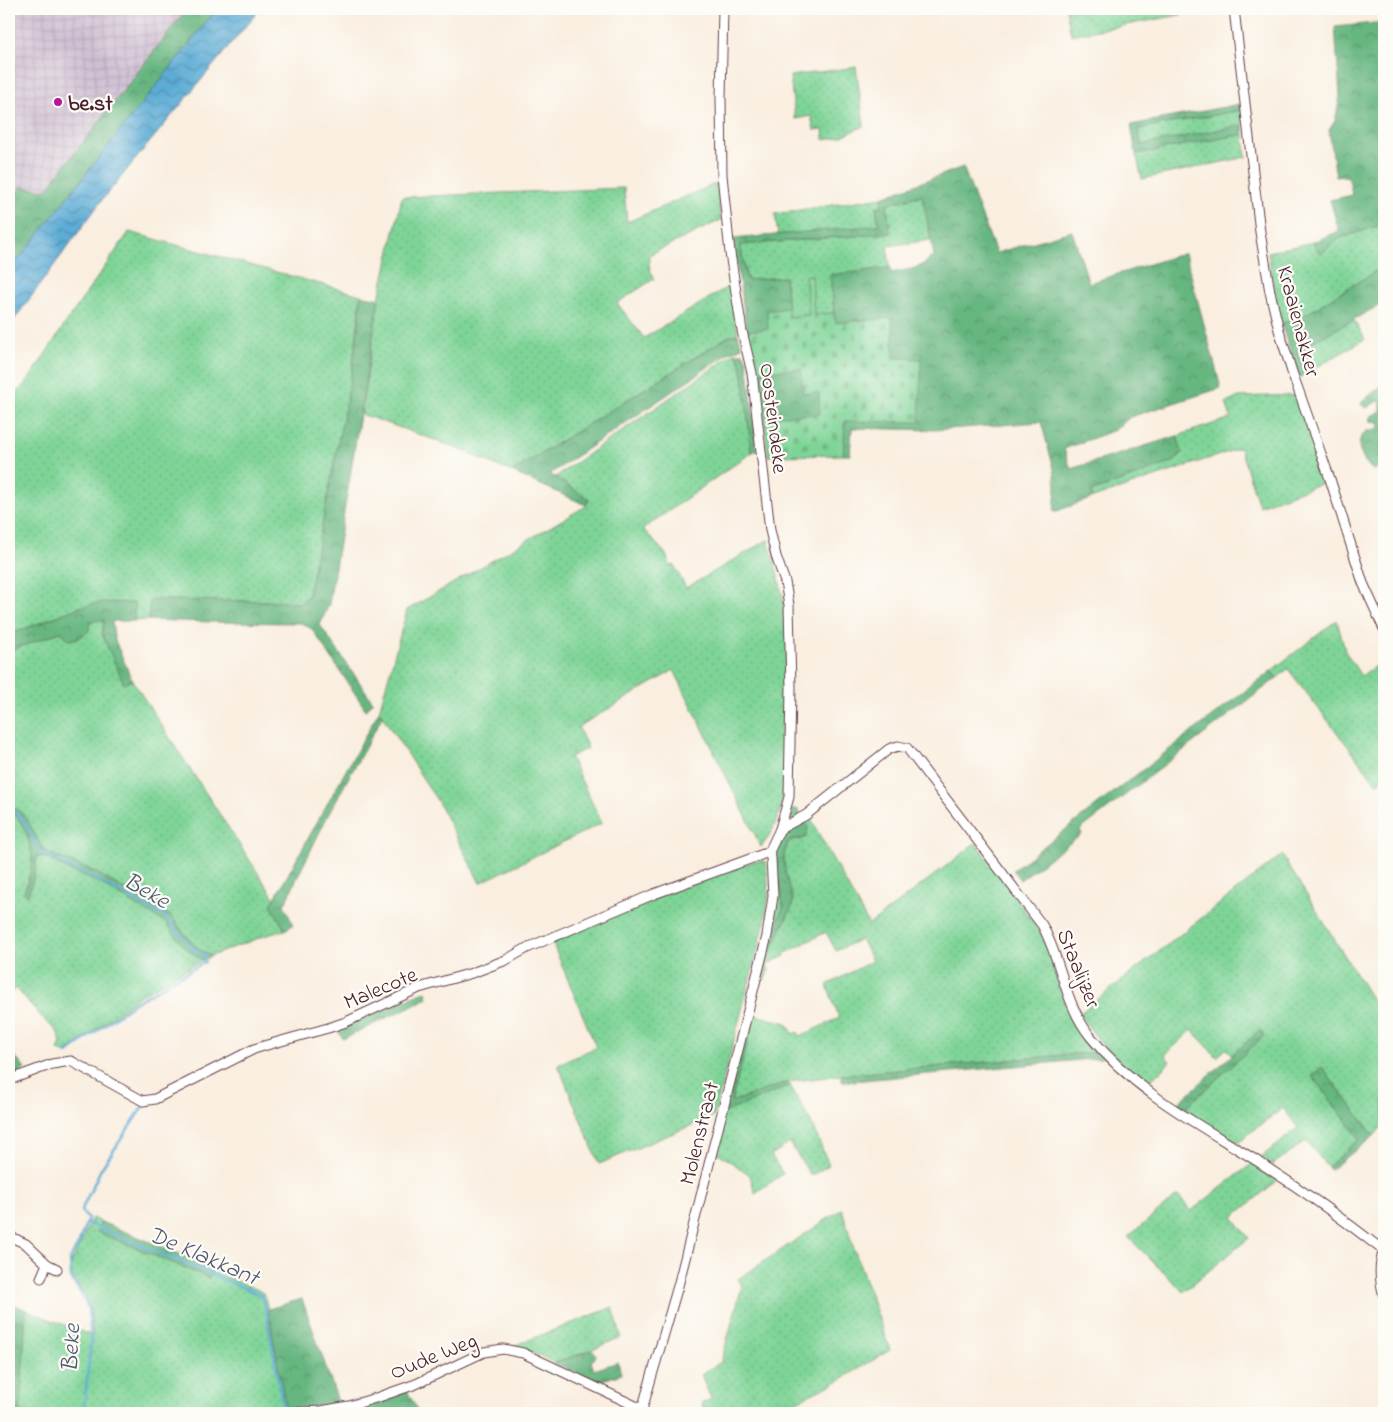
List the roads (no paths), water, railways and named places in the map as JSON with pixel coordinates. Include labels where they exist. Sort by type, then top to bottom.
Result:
[{"type":"street","name":"Oosteindeke","points":[[723,9],[722,175],[729,243],[742,331],[752,373],[770,530],[785,582],[789,605],[792,688],[789,797],[770,855]]},
{"type":"street","name":"Kraaienakker","points":[[1234,9],[1260,232],[1270,292],[1279,330],[1363,583],[1384,629]]},
{"type":"street","name":"Staalijzer","points":[[780,829],[806,815],[889,748],[898,746],[907,748],[1042,925],[1050,941],[1075,1015],[1090,1036],[1130,1077],[1161,1101],[1275,1172],[1384,1251],[1380,1266],[1384,1296]]},
{"type":"street","name":"Malecote","points":[[9,1080],[52,1064],[71,1061],[143,1101],[155,1100],[254,1049],[346,1022],[419,988],[472,973],[506,960],[527,948],[654,894],[770,855]]},
{"type":"street","name":"Molenstraat","points":[[642,1411],[678,1286],[767,936],[773,896],[770,855]]},
{"type":"street","points":[[9,1236],[26,1244],[47,1264],[57,1269]]},
{"type":"street","points":[[41,1278],[47,1264]]},
{"type":"street","name":"Oude Weg","points":[[288,1413],[321,1411],[357,1404],[416,1384],[484,1352],[504,1349],[523,1353],[642,1411]]},
{"type":"water","points":[[217,9],[260,9],[102,200],[9,327],[9,271]]},
{"type":"waterway","name":"Beke","points":[[9,809],[25,823],[40,852],[87,875],[152,911],[164,915],[193,949],[205,955],[205,962],[134,1003],[67,1053]]},
{"type":"waterway","name":"Beke","points":[[82,1413],[91,1342],[90,1327],[88,1308],[71,1278],[70,1259],[78,1245],[88,1219],[81,1211],[101,1169],[144,1105]]},
{"type":"waterway","name":"De Klakkant","points":[[87,1223],[261,1295],[266,1311],[283,1407]]},
{"type":"place","name":"be.st","points":[[58,102]]}]
